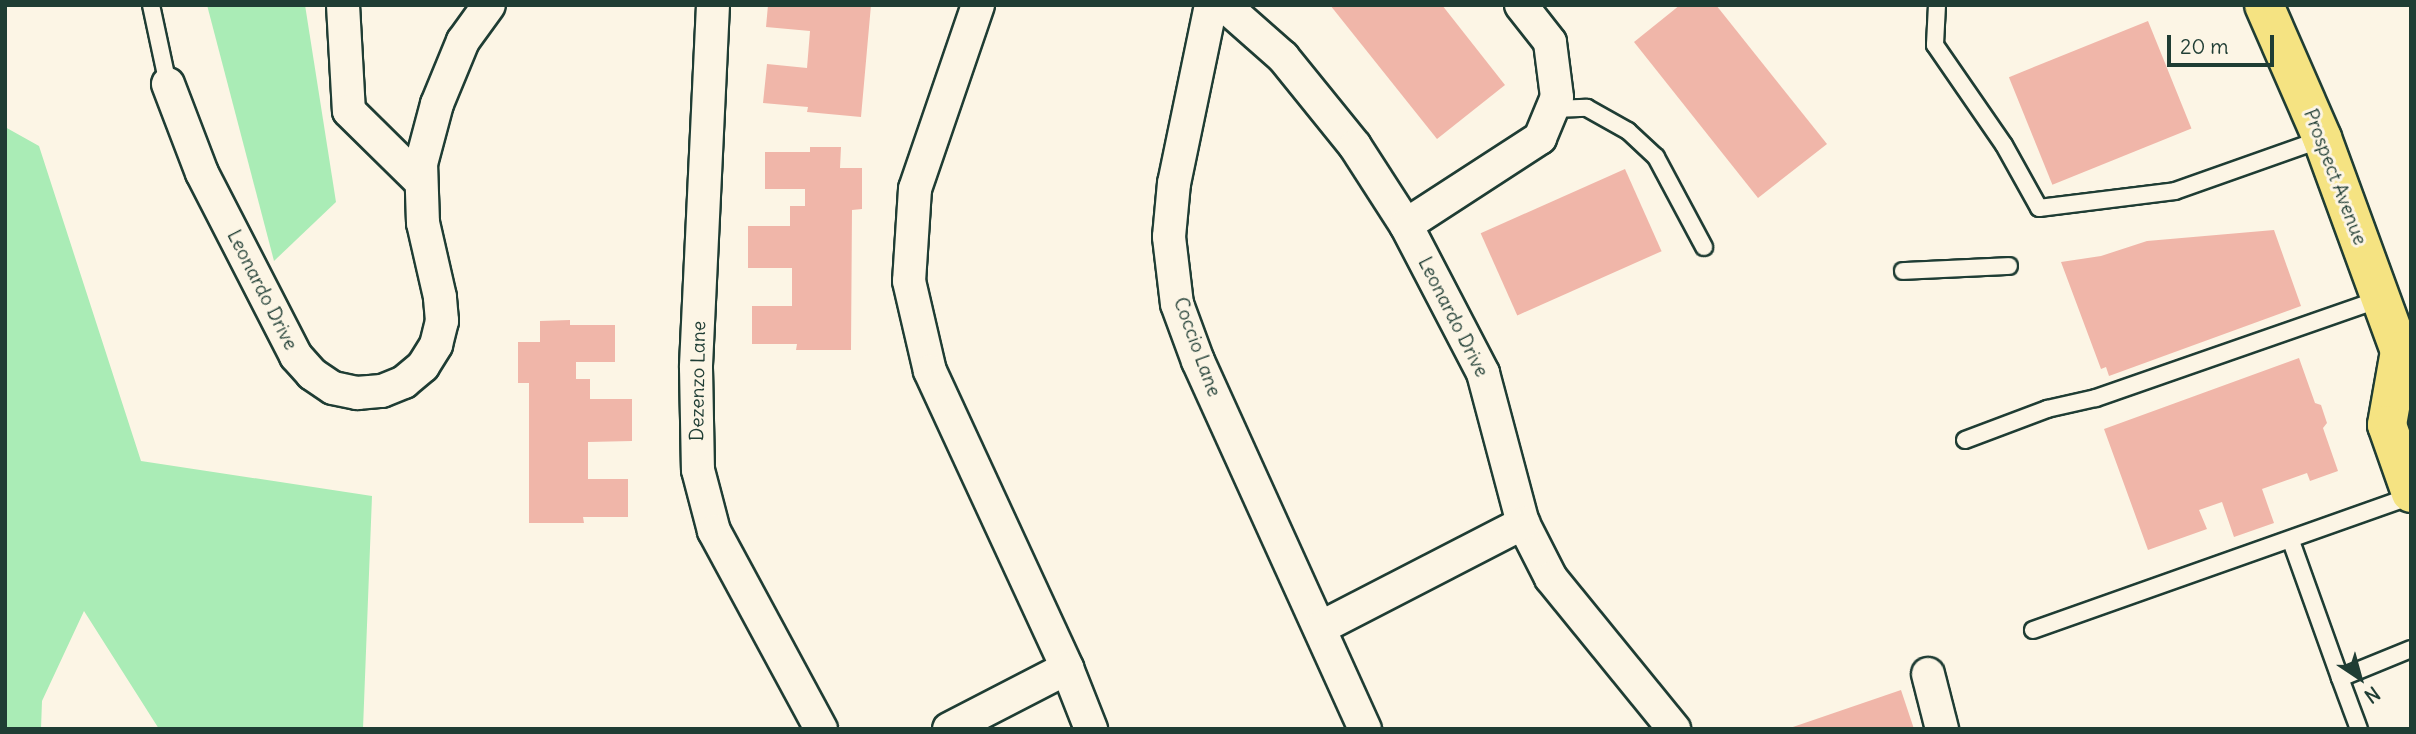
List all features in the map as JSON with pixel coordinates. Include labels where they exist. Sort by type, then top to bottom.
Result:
[{"type":"main road","name":"Prospect Avenue","points":[[2264,5],[2322,138],[2381,299],[2407,354],[2387,425],[2411,495]]},
{"type":"street","points":[[342,5],[349,111],[421,182]]},
{"type":"street","name":"Leonardo Drive","points":[[168,84],[202,173],[296,356],[312,374],[333,388],[357,393],[382,391],[404,382],[423,366],[436,345],[442,321],[440,297],[423,223],[421,164],[437,104],[463,41],[489,5]]},
{"type":"street","name":"Dezenzo Lane","points":[[713,5],[696,368],[698,470],[714,531],[821,729]]},
{"type":"street","points":[[978,5],[915,189],[909,281],[930,371],[1067,668],[1091,729]]},
{"type":"street","name":"Coccio Lane","points":[[1211,5],[1174,183],[1169,237],[1177,304],[1198,361],[1365,729]]},
{"type":"street","name":"Leonardo Drive","points":[[1224,5],[1283,57],[1355,146],[1406,225],[1483,373],[1523,523],[1551,578],[1674,729]]},
{"type":"street","points":[[1406,225],[1540,138],[1557,97],[1550,42],[1521,5]]},
{"type":"street","points":[[1320,628],[1523,523]]},
{"type":"street","points":[[949,729],[1067,668]]},
{"type":"street","points":[[1928,674],[1942,729]]},
{"type":"lane","points":[[151,5],[168,84]]},
{"type":"lane","points":[[1937,5],[1936,45],[2004,145],[2039,208],[2175,191],[2322,138]]},
{"type":"lane","points":[[1552,109],[1587,108],[1629,131],[1656,157],[1704,247]]},
{"type":"lane","points":[[1903,271],[2009,266]]},
{"type":"lane","points":[[1965,440],[2047,409],[2096,398],[2381,299]]},
{"type":"lane","points":[[2033,630],[2291,541],[2411,495]]},
{"type":"lane","points":[[2291,541],[2359,729]]},
{"type":"lane","points":[[2340,678],[2411,649]]},
{"type":"green space","points":[[207,5],[305,5],[336,202],[274,261]]},
{"type":"green space","points":[[5,127],[39,146],[141,461],[372,496],[363,729],[159,729],[84,611],[42,701],[41,729],[5,729]]},
{"type":"building","points":[[768,5],[871,5],[861,117],[807,112],[808,107],[763,103],[767,64],[807,68],[810,31],[766,27]]},
{"type":"building","points":[[1330,5],[1442,5],[1505,85],[1437,139]]},
{"type":"building","points":[[1680,5],[1716,5],[1827,144],[1758,198],[1634,42]]},
{"type":"building","points":[[2148,21],[2191,129],[2052,185],[2009,77]]},
{"type":"building","points":[[810,147],[841,147],[840,168],[862,168],[862,209],[852,210],[851,350],[796,350],[797,344],[752,344],[752,306],[792,306],[792,268],[748,268],[748,226],[790,226],[790,206],[805,206],[805,189],[765,189],[765,152],[810,152]]},
{"type":"building","points":[[1625,169],[1662,251],[1517,315],[1481,233]]},
{"type":"building","points":[[2274,230],[2301,306],[2109,376],[2106,367],[2101,369],[2061,262],[2101,256],[2147,241]]},
{"type":"building","points":[[570,320],[570,325],[615,325],[615,362],[576,362],[576,379],[590,379],[590,399],[632,399],[632,441],[588,442],[588,479],[628,479],[628,517],[583,517],[584,523],[529,523],[529,383],[518,383],[518,342],[540,342],[540,321]]},
{"type":"building","points":[[2299,358],[2315,403],[2321,405],[2327,423],[2323,428],[2338,471],[2310,481],[2307,473],[2262,489],[2274,523],[2234,537],[2222,502],[2199,510],[2207,529],[2148,550],[2104,429]]},
{"type":"building","points":[[1901,690],[1914,729],[1790,729],[1790,728]]}]
